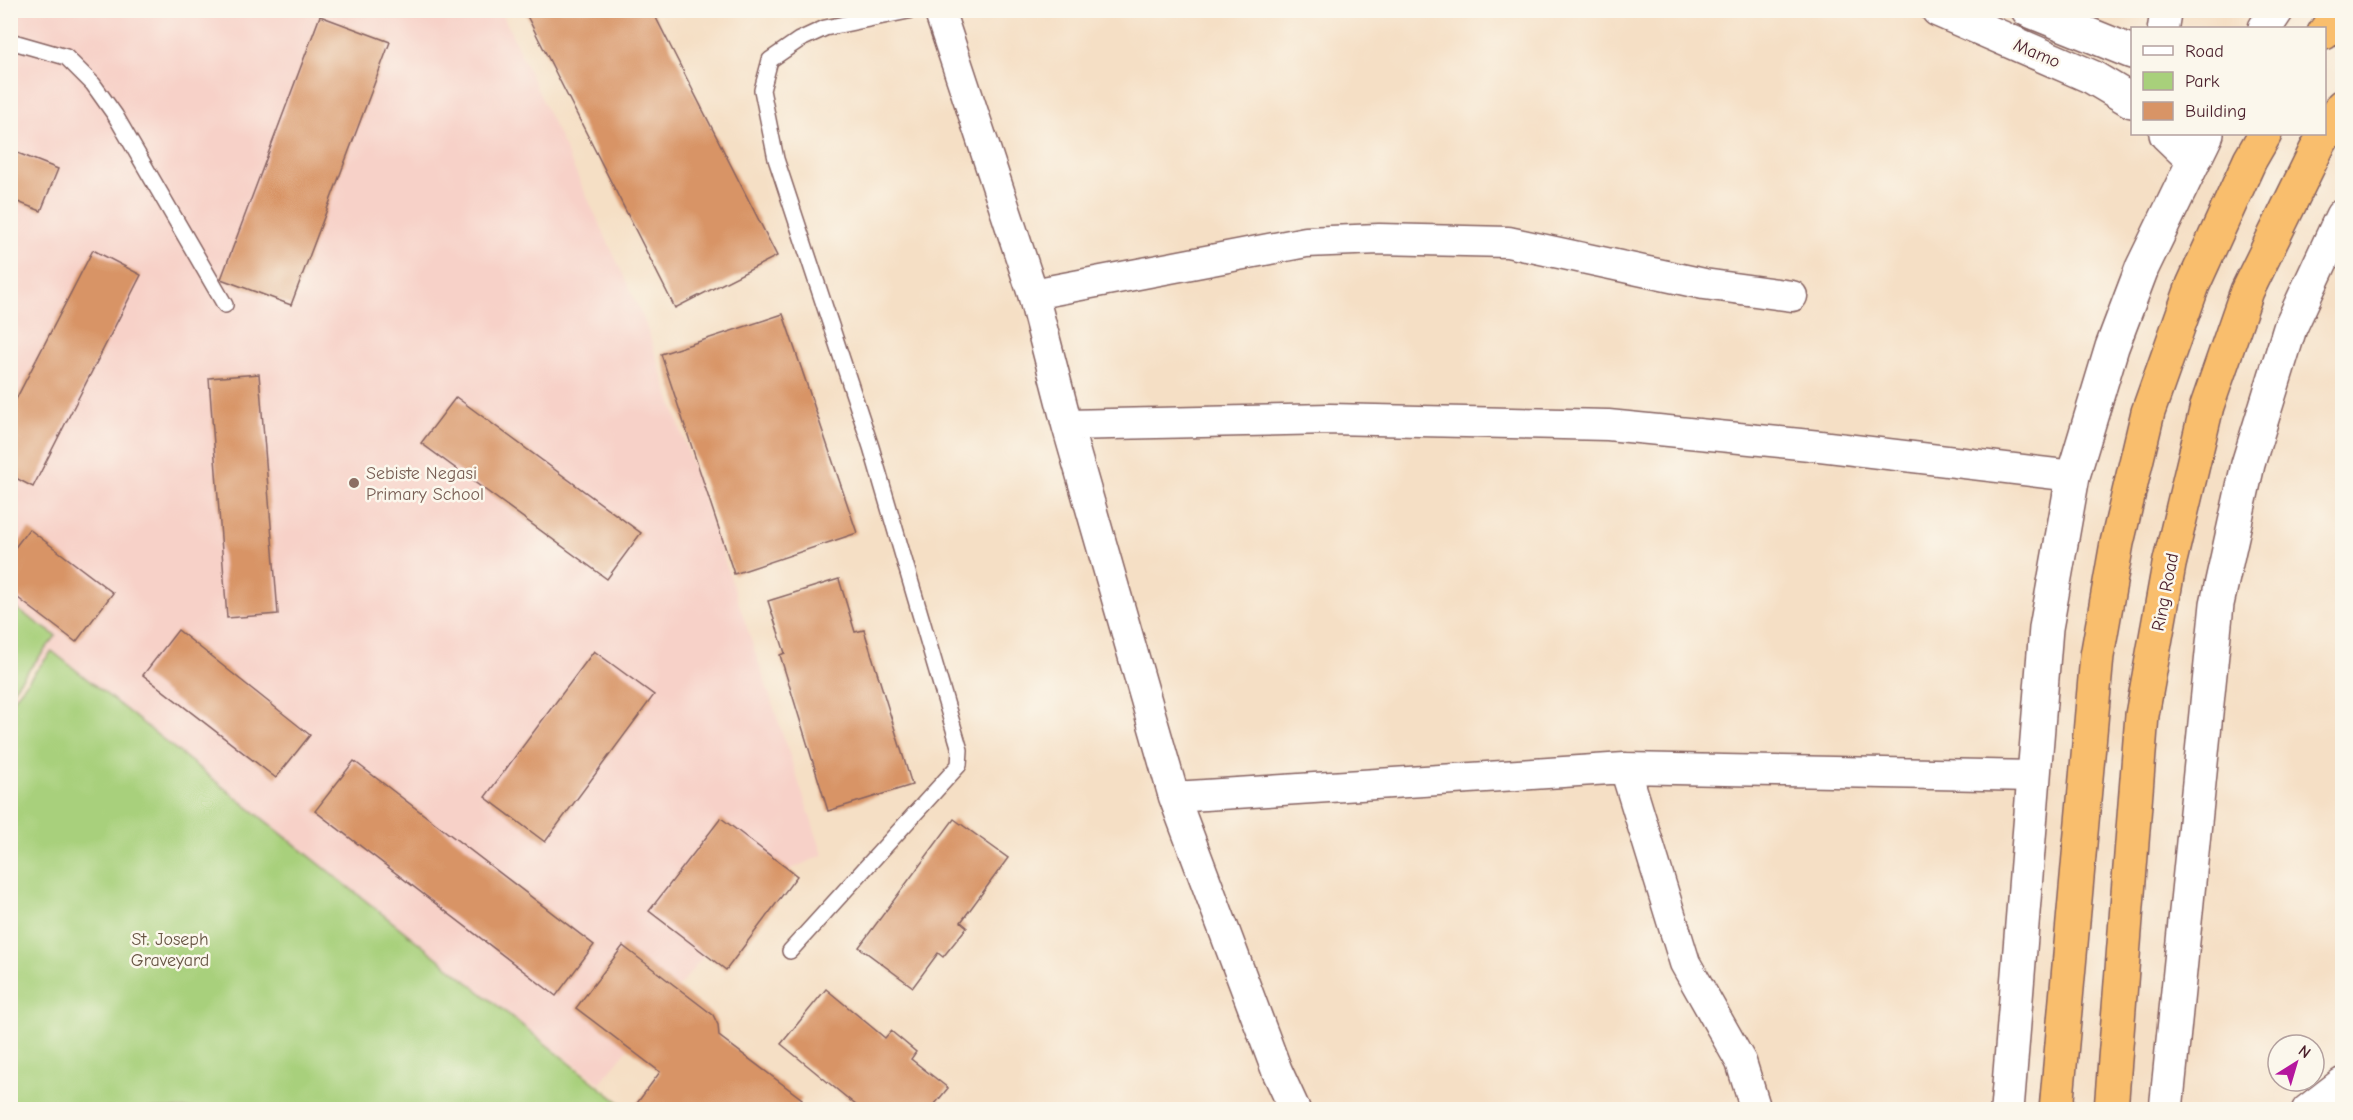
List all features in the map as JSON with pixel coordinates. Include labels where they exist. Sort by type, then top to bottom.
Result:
[{"type":"highway","points":[[2326,31],[2340,10]]},
{"type":"highway","name":"Ring Road","points":[[2326,133],[2343,106]]},
{"type":"highway","points":[[2056,1110],[2097,656],[2116,543],[2148,412],[2193,285],[2250,160],[2264,135]]},
{"type":"highway","name":"Ring Road","points":[[2111,1110],[2142,715],[2169,565],[2208,406],[2247,291],[2325,135]]},
{"type":"street","points":[[939,10],[1033,294],[1067,424],[1174,797],[1277,1071],[1295,1110]]},
{"type":"street","name":"Mamo","points":[[1938,10],[2091,77],[2131,100]]},
{"type":"street","points":[[2028,10],[2131,51]]},
{"type":"street","points":[[2163,27],[2166,10]]},
{"type":"street","points":[[2266,27],[2277,10]]},
{"type":"street","points":[[2007,1110],[2046,628],[2073,476],[2112,347],[2142,268],[2200,147],[2169,135]]},
{"type":"street","points":[[2166,1110],[2217,604],[2248,464],[2290,328],[2343,216]]},
{"type":"street","points":[[1033,294],[1305,242],[1379,239],[1508,242],[1704,284],[1792,296]]},
{"type":"street","points":[[1067,424],[1330,419],[1608,425],[1820,446],[2073,476]]},
{"type":"street","points":[[1174,797],[1625,768],[2034,776]]},
{"type":"street","points":[[1625,768],[1685,963],[1741,1062],[1756,1110]]},
{"type":"street","points":[[2307,1110],[2343,1083]]},
{"type":"lane","points":[[790,951],[959,765],[960,750],[871,447],[776,159],[762,90],[770,60],[799,40],[825,28],[913,10]]},
{"type":"lane","points":[[10,41],[66,57],[93,84],[115,115],[225,305]]},
{"type":"shaded area","name":"Sebiste Negasi Primary School","points":[[11,11],[501,11],[644,320],[823,855],[766,880],[600,1083],[11,645]]},
{"type":"green space","points":[[11,605],[56,636],[11,692]]},
{"type":"green space","name":"St. Joseph Graveyard","points":[[52,651],[628,1109],[11,1109],[11,702]]},
{"type":"building","points":[[524,10],[652,10],[777,256],[675,308]]},
{"type":"building","points":[[320,16],[390,42],[291,305],[221,279]]},
{"type":"building","points":[[10,150],[58,169],[41,211],[10,199]]},
{"type":"building","points":[[93,250],[141,275],[33,487],[10,475],[10,411]]},
{"type":"building","points":[[783,314],[857,533],[734,574],[661,354]]},
{"type":"building","points":[[259,374],[278,614],[227,618],[209,378]]},
{"type":"building","points":[[456,397],[641,533],[607,579],[421,443]]},
{"type":"building","points":[[29,529],[113,593],[76,642],[10,592],[10,554]]},
{"type":"building","points":[[839,579],[855,632],[864,630],[912,785],[828,811],[780,655],[785,653],[768,601]]},
{"type":"building","points":[[178,630],[310,735],[276,778],[143,675]]},
{"type":"building","points":[[594,651],[654,695],[545,842],[485,797]]},
{"type":"building","points":[[354,761],[594,945],[556,996],[315,811]]},
{"type":"building","points":[[721,818],[797,876],[726,970],[649,911]]},
{"type":"building","points":[[954,819],[1008,858],[961,922],[967,927],[943,957],[938,953],[913,987],[859,947]]},
{"type":"building","points":[[623,946],[713,1015],[718,1025],[719,1036],[802,1099],[794,1110],[632,1110],[660,1072],[576,1008]]},
{"type":"building","points":[[826,989],[885,1038],[891,1031],[916,1052],[911,1059],[948,1088],[930,1110],[862,1110],[781,1044]]},
{"type":"place","name":"Sebiste Negasi Primary School","points":[[354,483]]}]
